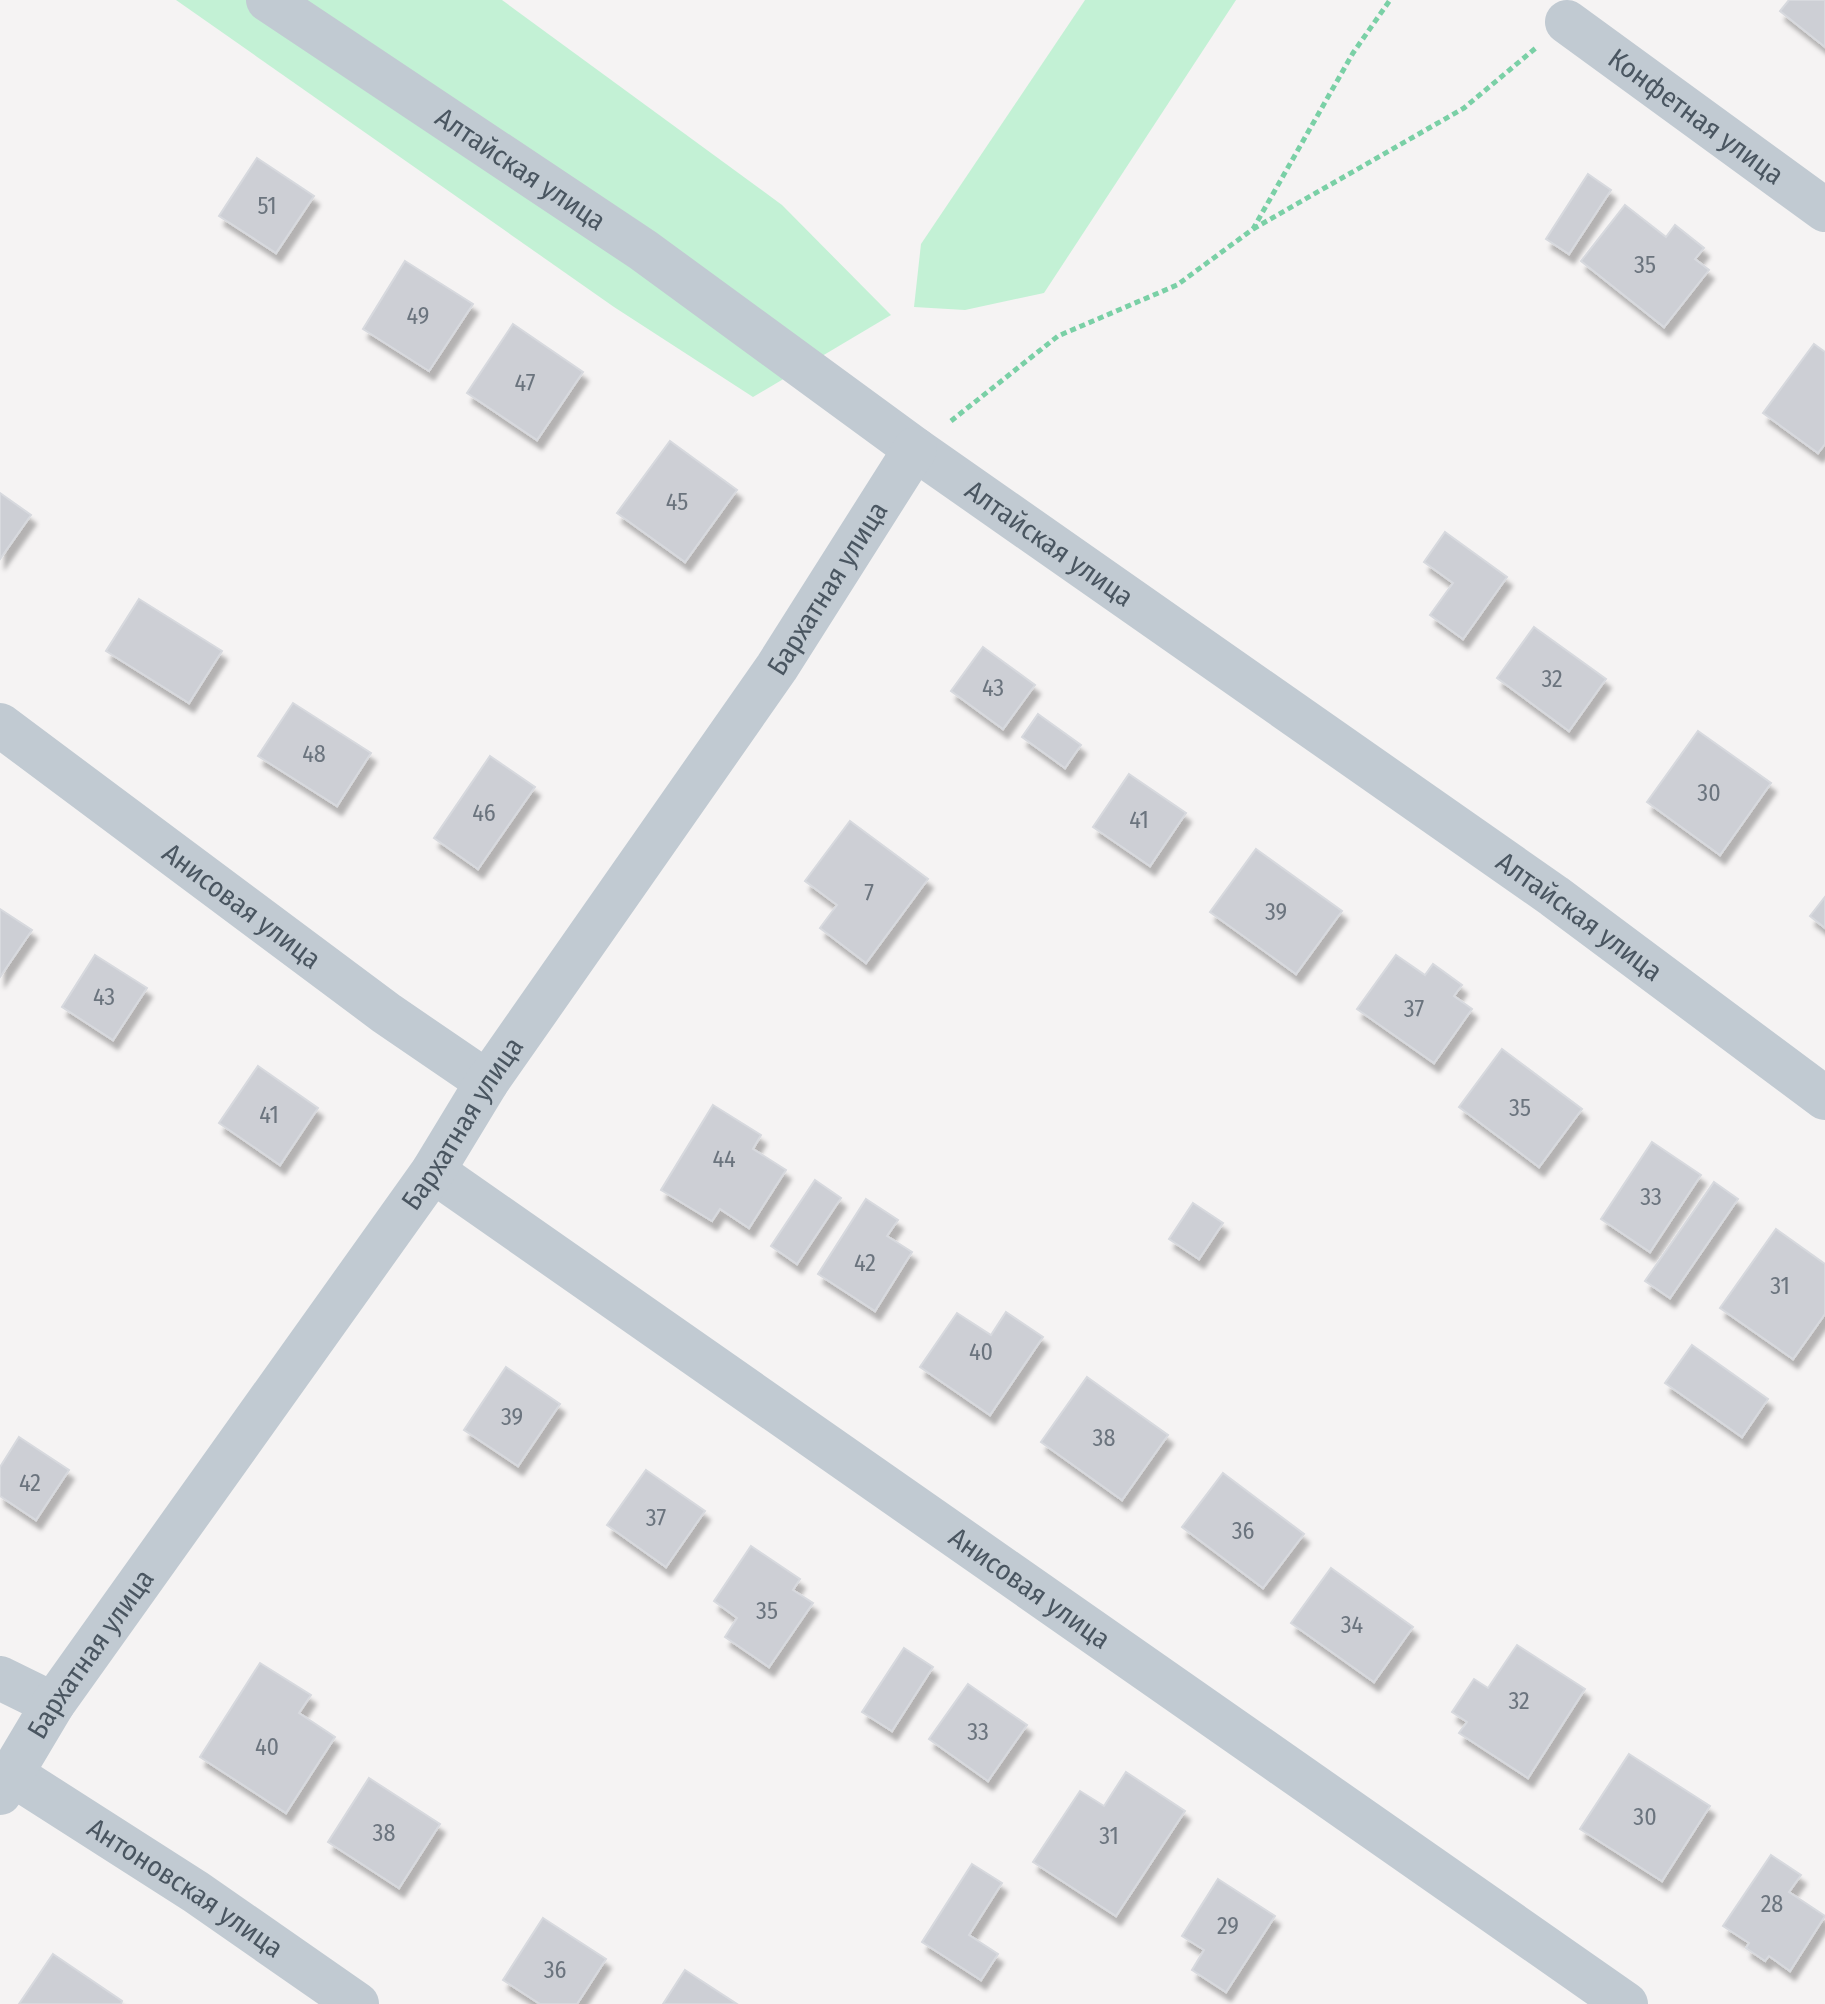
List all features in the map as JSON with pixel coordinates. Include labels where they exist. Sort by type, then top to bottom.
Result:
[{"type":"street","name":"Алтайская улица","points":[[268,0],[643,250],[915,449],[1554,896],[1825,1098]]},
{"type":"street","name":"Конфетная улица","points":[[1567,22],[1825,210]]},
{"type":"street","name":"Бархатная улица","points":[[6,1784],[53,1704],[433,1171],[487,1082],[777,667],[915,449]]},
{"type":"street","name":"Анисовая улица","points":[[0,725],[386,1013],[487,1082]]},
{"type":"street","name":"Анисовая улица","points":[[433,1171],[1626,2004]]},
{"type":"street","points":[[0,1678],[53,1704]]},
{"type":"street","name":"Антоновская улица","points":[[6,1784],[196,1892],[357,2004]]},
{"type":"path","points":[[1253,229],[1353,53],[1390,0]]},
{"type":"path","points":[[915,449],[1058,336],[1177,285],[1253,229],[1464,108],[1567,22]]},
{"type":"green space","points":[[176,0],[502,0],[782,205],[891,315],[753,397],[614,307]]},
{"type":"green space","points":[[1085,0],[1236,0],[1044,293],[965,310],[914,307],[921,244]]},
{"type":"building","points":[[1789,0],[1825,0],[1825,47],[1780,11]]},
{"type":"building","points":[[257,158],[314,196],[276,253],[219,216]]},
{"type":"building","points":[[1588,174],[1611,190],[1569,254],[1546,239]]},
{"type":"building","points":[[1625,205],[1666,237],[1675,225],[1704,248],[1695,259],[1709,270],[1664,327],[1581,261]]},
{"type":"building","points":[[405,261],[473,304],[429,371],[363,329]]},
{"type":"building","points":[[513,324],[583,372],[537,440],[467,393]]},
{"type":"building","points":[[1814,344],[1825,352],[1825,444],[1818,453],[1763,413]]},
{"type":"building","points":[[670,441],[737,490],[685,562],[617,513]]},
{"type":"building","points":[[0,493],[31,515],[0,559]]},
{"type":"building","points":[[1445,532],[1507,577],[1463,639],[1430,615],[1453,583],[1424,562]]},
{"type":"building","points":[[139,599],[222,651],[189,703],[106,651]]},
{"type":"building","points":[[1534,627],[1606,679],[1569,731],[1497,678]]},
{"type":"building","points":[[983,647],[1035,685],[1003,729],[951,691]]},
{"type":"building","points":[[293,703],[371,753],[337,806],[258,756]]},
{"type":"building","points":[[1038,714],[1081,745],[1065,768],[1022,737]]},
{"type":"building","points":[[1698,731],[1771,783],[1720,855],[1647,802]]},
{"type":"building","points":[[490,756],[535,787],[478,869],[434,838]]},
{"type":"building","points":[[1129,774],[1186,813],[1150,866],[1093,827]]},
{"type":"building","points":[[850,821],[928,879],[866,963],[820,928],[837,905],[805,881]]},
{"type":"building","points":[[1256,849],[1342,911],[1296,974],[1210,912]]},
{"type":"building","points":[[1825,897],[1825,928],[1810,916]]},
{"type":"building","points":[[0,909],[32,930],[0,977]]},
{"type":"building","points":[[95,955],[147,988],[113,1040],[62,1007]]},
{"type":"building","points":[[1396,955],[1425,975],[1433,964],[1462,985],[1454,996],[1472,1009],[1434,1063],[1357,1009]]},
{"type":"building","points":[[1502,1049],[1582,1109],[1539,1167],[1459,1107]]},
{"type":"building","points":[[258,1066],[318,1108],[280,1165],[219,1123]]},
{"type":"building","points":[[713,1105],[761,1135],[753,1149],[786,1170],[749,1228],[720,1209],[712,1221],[661,1190]]},
{"type":"building","points":[[1652,1142],[1701,1175],[1650,1252],[1601,1219]]},
{"type":"building","points":[[815,1180],[841,1198],[797,1264],[771,1246]]},
{"type":"building","points":[[1714,1182],[1738,1199],[1670,1298],[1645,1281]]},
{"type":"building","points":[[866,1199],[898,1220],[887,1236],[912,1252],[875,1311],[818,1274]]},
{"type":"building","points":[[1193,1203],[1223,1223],[1199,1259],[1169,1239]]},
{"type":"building","points":[[1776,1229],[1825,1264],[1825,1314],[1793,1359],[1720,1308]]},
{"type":"building","points":[[1006,1312],[1043,1337],[990,1415],[920,1367],[957,1313],[991,1335]]},
{"type":"building","points":[[1692,1345],[1768,1399],[1742,1437],[1665,1383]]},
{"type":"building","points":[[506,1367],[560,1404],[518,1466],[464,1430]]},
{"type":"building","points":[[1087,1377],[1168,1435],[1122,1500],[1041,1442]]},
{"type":"building","points":[[19,1437],[69,1470],[36,1520],[0,1496],[0,1467]]},
{"type":"building","points":[[646,1470],[705,1511],[666,1567],[607,1525]]},
{"type":"building","points":[[1223,1473],[1304,1534],[1263,1588],[1182,1527]]},
{"type":"building","points":[[751,1546],[800,1579],[793,1590],[813,1603],[769,1667],[725,1637],[737,1618],[714,1601]]},
{"type":"building","points":[[1331,1568],[1413,1627],[1374,1682],[1291,1623]]},
{"type":"building","points":[[1517,1645],[1585,1689],[1528,1778],[1459,1733],[1467,1722],[1452,1712],[1474,1679],[1488,1688]]},
{"type":"building","points":[[904,1648],[933,1667],[892,1731],[862,1712]]},
{"type":"building","points":[[260,1663],[311,1695],[299,1713],[335,1737],[286,1813],[200,1757]]},
{"type":"building","points":[[968,1684],[1027,1725],[988,1781],[929,1739]]},
{"type":"building","points":[[1629,1754],[1710,1806],[1662,1881],[1580,1829]]},
{"type":"building","points":[[1126,1772],[1185,1811],[1116,1916],[1033,1862],[1080,1791],[1104,1806]]},
{"type":"building","points":[[369,1778],[440,1824],[399,1888],[328,1842]]},
{"type":"building","points":[[1771,1855],[1801,1875],[1789,1892],[1825,1916],[1790,1971],[1769,1956],[1765,1961],[1746,1948],[1749,1943],[1723,1926]]},
{"type":"building","points":[[972,1864],[1002,1883],[969,1935],[998,1954],[981,1980],[922,1942]]},
{"type":"building","points":[[1218,1879],[1275,1916],[1226,1992],[1192,1970],[1204,1950],[1182,1936]]},
{"type":"building","points":[[543,1918],[606,1959],[577,2004],[540,2004],[503,1980]]},
{"type":"building","points":[[53,1954],[122,2001],[121,2004],[19,2004]]},
{"type":"building","points":[[685,1970],[737,2004],[663,2004]]}]
